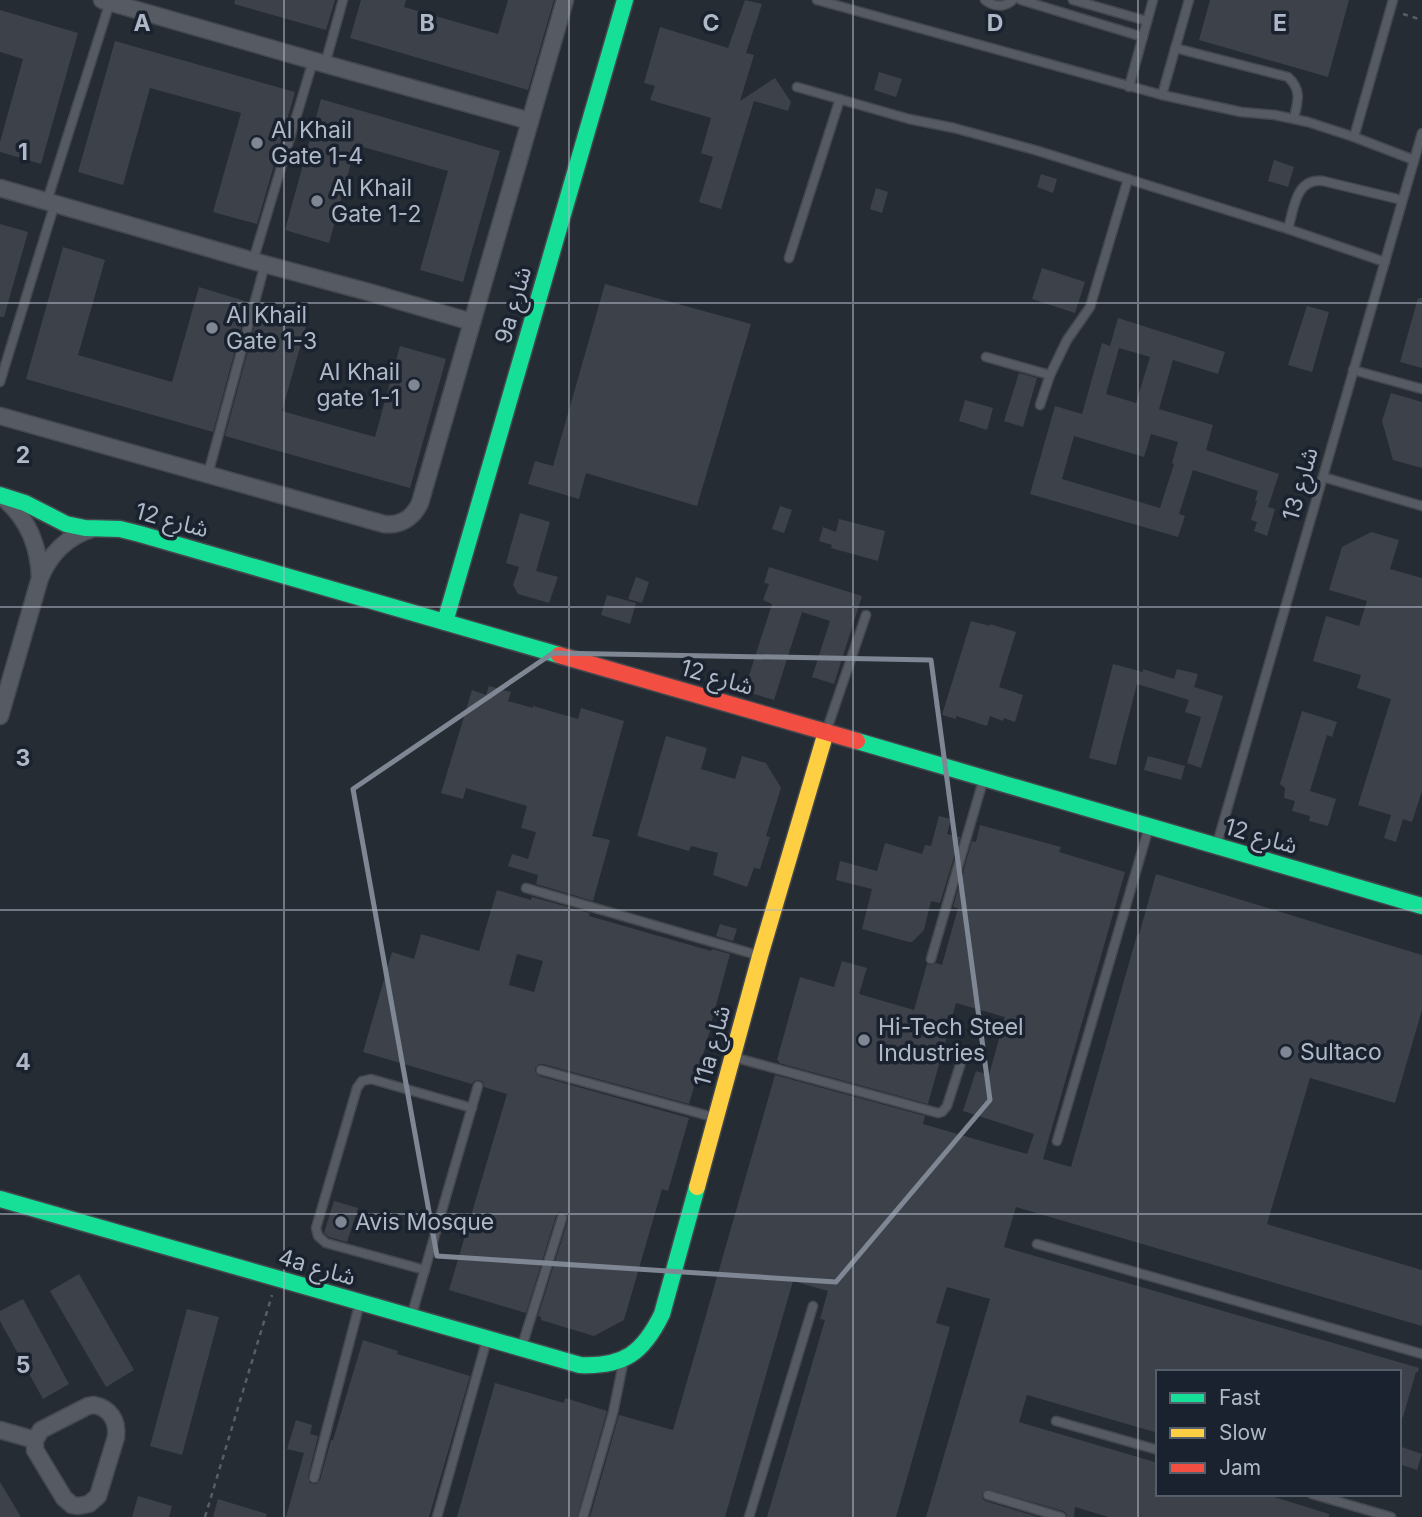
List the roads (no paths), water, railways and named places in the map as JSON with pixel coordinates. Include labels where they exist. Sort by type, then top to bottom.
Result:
[{"type":"street","points":[[0,416],[384,524],[406,521],[420,503],[565,0]]},
{"type":"street","name":"9a شارع","points":[[445,622],[625,0]]},
{"type":"street","points":[[107,1],[530,121]]},
{"type":"street","points":[[0,188],[472,322]]},
{"type":"street","name":"شارع 12","points":[[0,495],[25,503],[66,524],[130,532],[1422,906]]},
{"type":"street","name":"شارع 12","points":[[0,495],[20,514],[33,538],[40,578]]},
{"type":"street","points":[[0,716],[40,578],[52,555],[62,545],[73,537],[98,527]]},
{"type":"street","name":"11a شارع","points":[[623,1361],[634,1354],[651,1336],[662,1314],[760,956],[826,732]]},
{"type":"street","name":"4a شارع","points":[[0,1199],[580,1365],[603,1366],[623,1361]]},
{"type":"street","points":[[88,1406],[100,1406],[107,1410],[117,1430],[98,1496],[84,1506],[68,1502],[35,1450],[34,1440],[41,1430],[88,1406]]},
{"type":"street","points":[[0,1430],[34,1440]]},
{"type":"lane","points":[[208,474],[259,263],[319,62],[342,0]]},
{"type":"lane","points":[[819,0],[840,3],[1129,87],[1241,112],[1294,118],[1414,160]]},
{"type":"lane","points":[[985,0],[995,6],[1003,6],[1013,0]]},
{"type":"lane","points":[[1021,0],[1143,37]]},
{"type":"lane","points":[[1073,0],[1147,21]]},
{"type":"lane","points":[[1129,87],[1153,0]]},
{"type":"lane","points":[[1162,95],[1189,0]]},
{"type":"lane","points":[[1354,137],[1392,0]]},
{"type":"lane","points":[[0,382],[107,1]]},
{"type":"lane","points":[[1079,18],[1082,1]]},
{"type":"lane","points":[[1175,48],[1288,77],[1294,82],[1299,96],[1294,118]]},
{"type":"lane","points":[[797,87],[909,119],[1023,146],[1385,262]]},
{"type":"lane","points":[[789,258],[840,99]]},
{"type":"lane","name":"شارع 13","points":[[1216,847],[1422,133]]},
{"type":"lane","points":[[1040,405],[1050,374],[1070,333],[1090,307],[1128,179]]},
{"type":"lane","points":[[1288,229],[1299,192],[1306,183],[1312,181],[1323,181],[1402,200]]},
{"type":"lane","points":[[986,357],[1050,374]]},
{"type":"lane","points":[[1353,370],[1422,389]]},
{"type":"lane","points":[[1323,477],[1422,506]]},
{"type":"lane","points":[[826,732],[866,615]]},
{"type":"lane","points":[[931,959],[984,778]]},
{"type":"lane","points":[[1057,1141],[1149,827]]},
{"type":"lane","points":[[526,888],[760,956]]},
{"type":"lane","points":[[733,1057],[938,1113],[947,1106],[963,1056]]},
{"type":"lane","points":[[541,1070],[716,1118]]},
{"type":"lane","points":[[425,1270],[326,1244],[317,1237],[316,1228],[357,1088],[362,1081],[371,1079],[472,1108]]},
{"type":"lane","points":[[411,1317],[478,1086]]},
{"type":"lane","points":[[521,1348],[562,1218]]},
{"type":"lane","points":[[1037,1244],[1422,1354]]},
{"type":"lane","points":[[314,1478],[359,1302]]},
{"type":"lane","points":[[749,1517],[813,1306]]},
{"type":"lane","points":[[437,1517],[487,1339]]},
{"type":"lane","points":[[583,1517],[612,1413],[623,1361]]},
{"type":"lane","points":[[1056,1421],[1156,1449]]},
{"type":"lane","points":[[988,1495],[1060,1517]]},
{"type":"lane","points":[[1319,1496],[1391,1517]]},
{"type":"place","name":"Al Khail Gate 1-4","points":[[257,143]]},
{"type":"place","name":"Al Khail Gate 1-2","points":[[317,201]]},
{"type":"place","name":"Al Khail Gate 1-3","points":[[212,328]]},
{"type":"place","name":"Al Khail gate 1-1","points":[[414,385]]},
{"type":"place","name":"Hi-Tech Steel Industries","points":[[864,1040]]},
{"type":"place","name":"Sultaco","points":[[1286,1052]]},
{"type":"place","name":"Avis Mosque","points":[[341,1222]]}]
